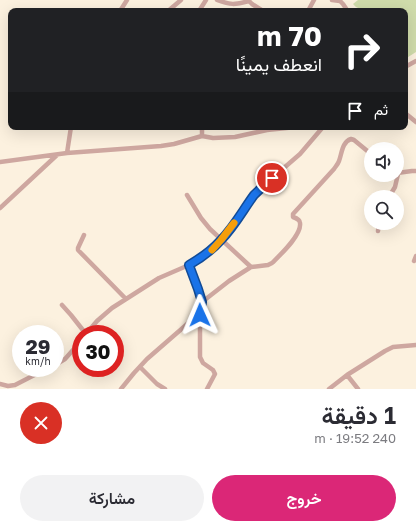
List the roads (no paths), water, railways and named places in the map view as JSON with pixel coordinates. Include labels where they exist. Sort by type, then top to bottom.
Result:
[{"type":"street","points":[[171,8],[180,0]]},
{"type":"street","points":[[217,0],[230,4],[237,4],[249,0],[259,8]]},
{"type":"street","points":[[332,0],[340,1],[346,8]]},
{"type":"street","points":[[235,8],[237,4]]},
{"type":"street","points":[[408,115],[416,122]]},
{"type":"street","points":[[67,154],[71,130]]},
{"type":"street","points":[[202,130],[202,136]]},
{"type":"street","points":[[0,162],[33,157],[161,146],[202,136],[213,138],[235,137],[261,130]]},
{"type":"street","points":[[94,325],[102,316],[126,299],[159,278],[189,265],[213,249],[263,186],[300,154],[320,130]]},
{"type":"street","points":[[202,302],[251,267],[268,265],[272,263],[296,237],[299,230],[300,223],[293,217],[293,214],[334,169],[346,141],[351,139],[354,140],[364,148]]},
{"type":"street","points":[[0,208],[58,155]]},
{"type":"street","points":[[404,171],[416,171]]},
{"type":"street","points":[[187,195],[201,218],[210,229],[251,267]]},
{"type":"street","points":[[84,235],[78,250],[126,299]]},
{"type":"street","points":[[189,265],[202,302],[200,315],[200,357],[203,364],[213,370],[215,374],[207,389]]},
{"type":"street","points":[[62,306],[79,325]]},
{"type":"street","points":[[121,389],[134,373],[157,350],[189,322],[200,315]]},
{"type":"street","points":[[329,389],[347,375],[385,351],[393,347],[416,345]]},
{"type":"street","points":[[64,360],[72,351]]},
{"type":"street","points":[[140,367],[157,384],[165,389]]},
{"type":"street","points":[[347,375],[358,389]]},
{"type":"street","points":[[1,383],[8,386],[15,385],[31,377]]}]
